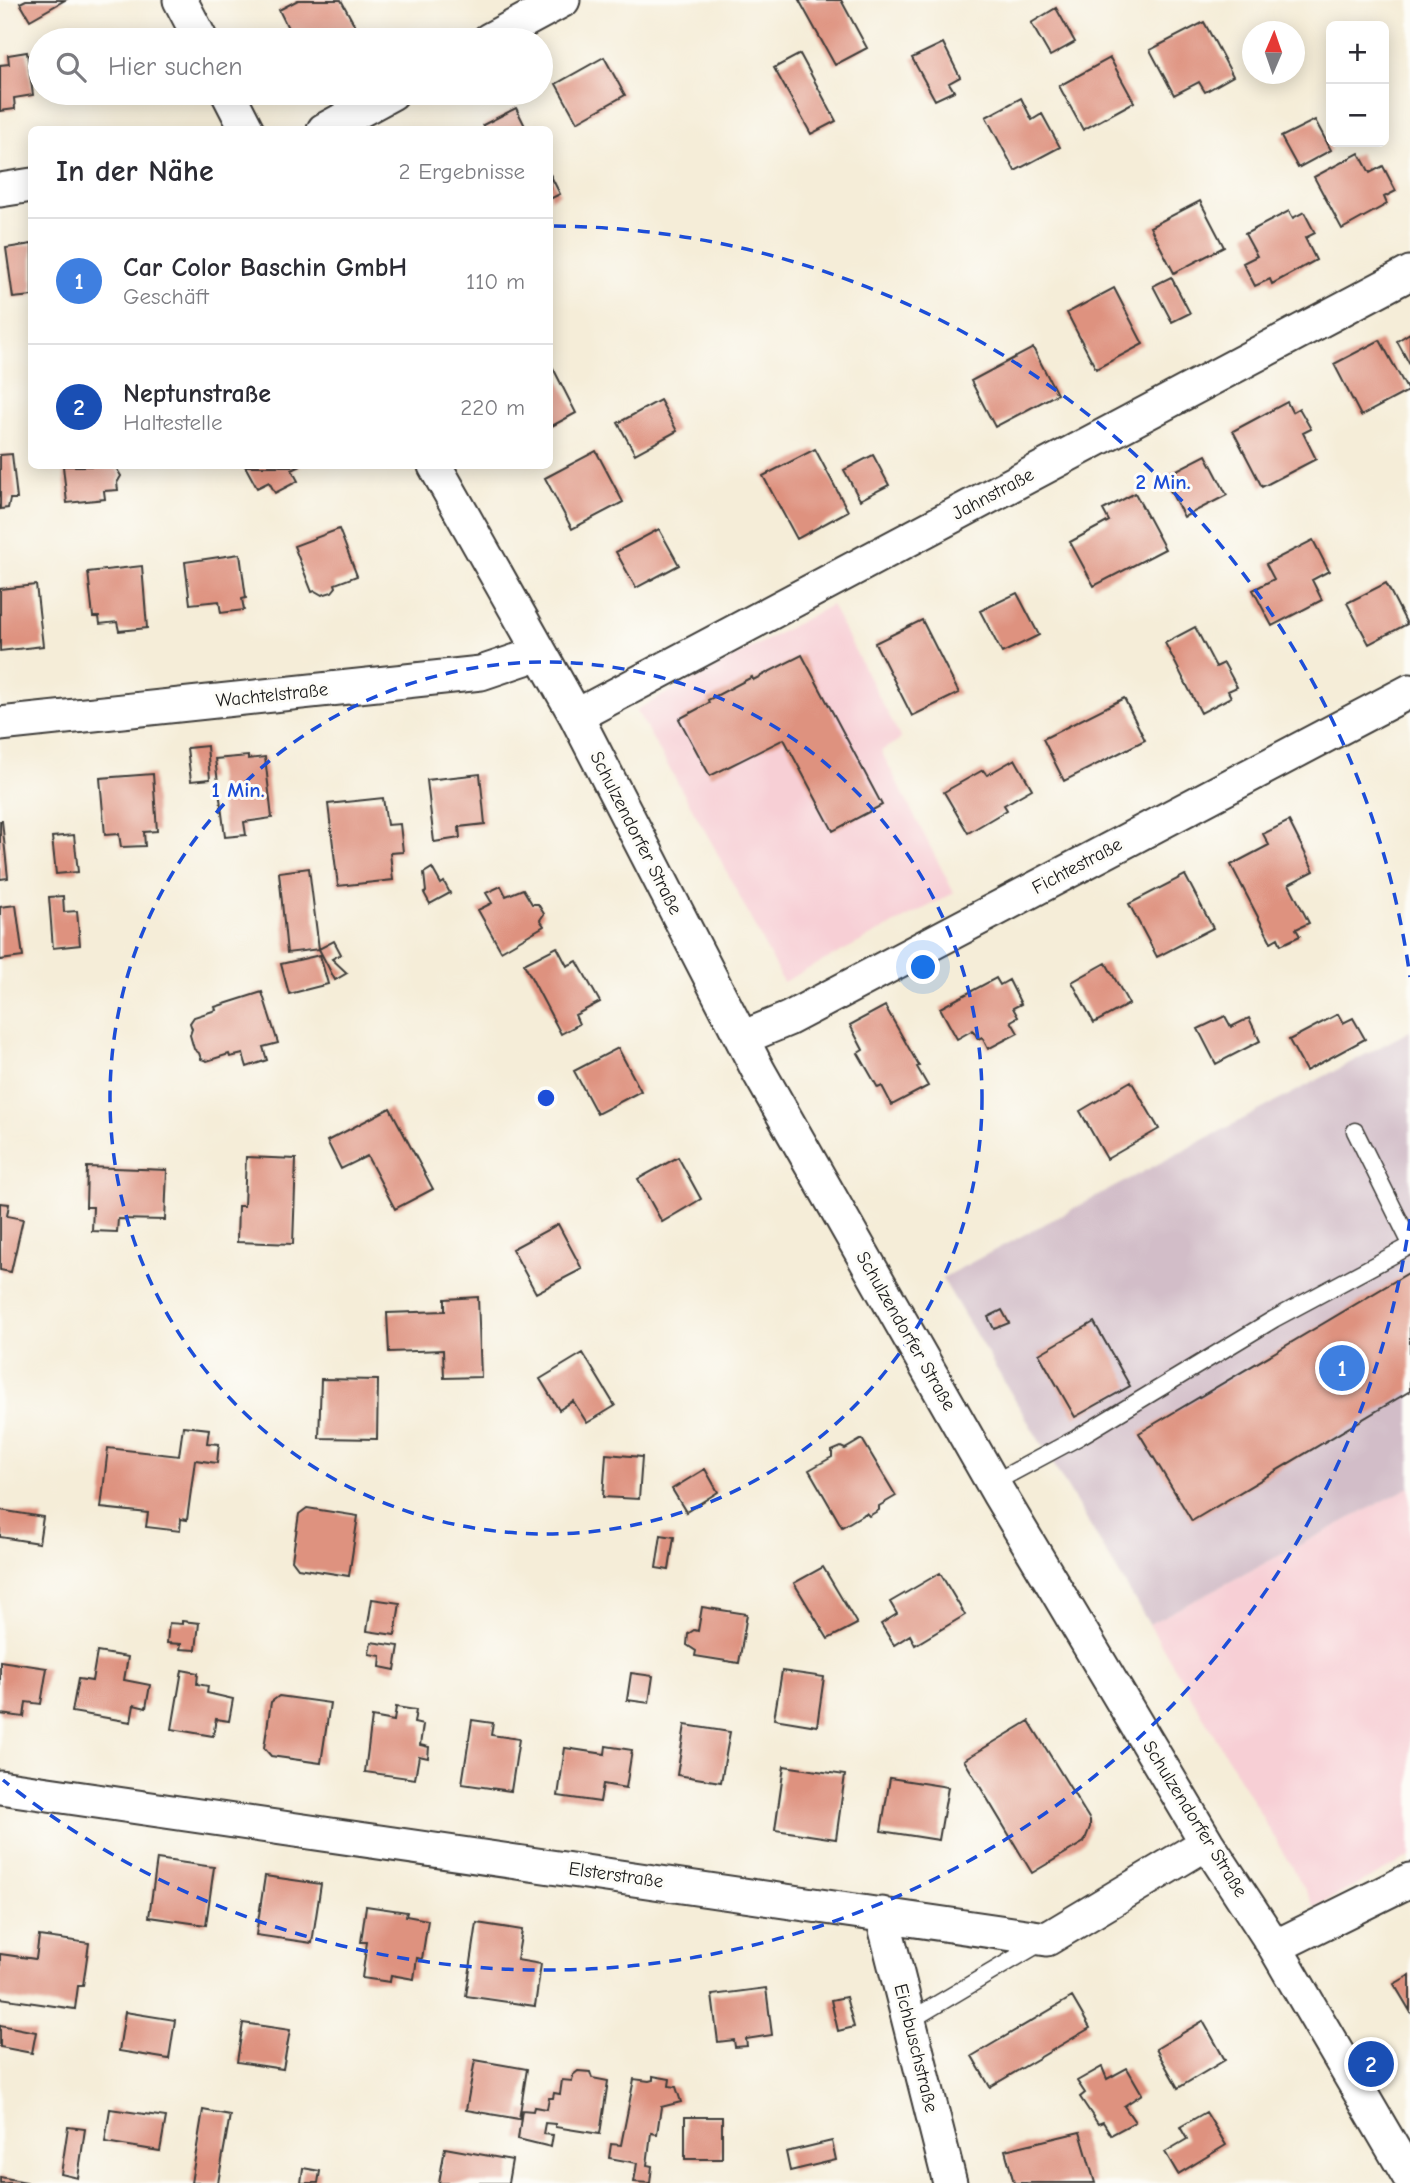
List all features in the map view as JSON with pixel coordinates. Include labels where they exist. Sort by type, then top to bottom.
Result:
[{"type":"street","points":[[180,0],[195,28]]},
{"type":"street","points":[[511,28],[563,0]]},
{"type":"street","points":[[234,105],[245,126]]},
{"type":"street","points":[[331,126],[370,105]]},
{"type":"street","points":[[0,190],[28,186]]},
{"type":"street","name":"Jahnstraße","points":[[576,716],[1410,273]]},
{"type":"street","name":"Schulzendorfer Straße","points":[[437,469],[576,716],[759,1072],[993,1483],[1207,1843],[1275,1947],[1410,2178]]},
{"type":"street","name":"Wachtelstraße","points":[[0,724],[481,673],[540,653]]},
{"type":"street","name":"Fichtestraße","points":[[742,1038],[788,1018],[1410,691]]},
{"type":"street","name":"Elsterstraße","points":[[0,1787],[1047,1939]]},
{"type":"street","points":[[1047,1939],[1207,1843]]},
{"type":"street","points":[[1275,1947],[1410,1880]]},
{"type":"street","name":"Eichbuschstraße","points":[[882,1914],[950,2183]]},
{"type":"lane","points":[[993,1483],[1077,1438],[1274,1319],[1410,1244],[1355,1131]]},
{"type":"lane","points":[[909,2021],[1047,1939]]},
{"type":"shaded area","points":[[831,605],[901,739],[881,751],[954,893],[783,982],[713,845],[636,710]]},
{"type":"shaded area","points":[[1410,1031],[1410,1487],[1149,1624],[942,1278]]},
{"type":"shaded area","points":[[1410,1487],[1410,1857],[1315,1907],[1149,1624]]},
{"type":"building","points":[[26,0],[65,0],[30,20],[20,3]]},
{"type":"building","points":[[298,0],[341,0],[356,28],[288,28],[279,10]]},
{"type":"building","points":[[799,0],[841,0],[867,48],[835,65]]},
{"type":"building","points":[[1056,8],[1075,42],[1050,56],[1031,23]]},
{"type":"building","points":[[1204,22],[1233,76],[1205,92],[1199,82],[1174,95],[1150,50]]},
{"type":"building","points":[[943,43],[960,77],[949,83],[954,91],[935,100],[912,58]]},
{"type":"building","points":[[27,52],[28,96],[14,98],[15,109],[0,111],[0,65],[9,64],[8,55]]},
{"type":"building","points":[[800,54],[836,121],[811,134],[774,68]]},
{"type":"building","points":[[604,57],[625,95],[577,122],[556,84]]},
{"type":"building","points":[[1110,58],[1134,102],[1083,130],[1059,86]]},
{"type":"building","points":[[1021,98],[1032,120],[1042,114],[1060,147],[1015,171],[986,117]]},
{"type":"building","points":[[516,108],[525,126],[484,126]]},
{"type":"building","points":[[1315,120],[1326,141],[1326,147],[1331,150],[1298,168],[1281,137]]},
{"type":"building","points":[[1359,153],[1370,173],[1383,166],[1396,191],[1384,197],[1387,204],[1342,229],[1314,177]]},
{"type":"building","points":[[553,180],[560,194],[553,198]]},
{"type":"building","points":[[1200,201],[1224,247],[1174,273],[1150,227]]},
{"type":"building","points":[[1289,211],[1293,218],[1304,212],[1315,233],[1305,238],[1316,260],[1272,284],[1270,279],[1255,286],[1243,263],[1257,256],[1245,234]]},
{"type":"building","points":[[28,245],[28,296],[13,298],[6,248]]},
{"type":"building","points":[[1171,277],[1190,313],[1172,322],[1153,286]]},
{"type":"building","points":[[1114,288],[1143,344],[1096,369],[1067,313]]},
{"type":"building","points":[[1410,333],[1410,365],[1397,341]]},
{"type":"building","points":[[1380,340],[1408,391],[1361,416],[1334,364]]},
{"type":"building","points":[[1033,348],[1057,394],[995,427],[971,381]]},
{"type":"building","points":[[553,368],[576,413],[553,425]]},
{"type":"building","points":[[660,400],[677,431],[635,454],[618,423]]},
{"type":"building","points":[[1287,402],[1292,412],[1299,408],[1311,429],[1303,433],[1316,459],[1262,487],[1233,431]]},
{"type":"building","points":[[815,449],[848,511],[797,539],[763,476]]},
{"type":"building","points":[[596,451],[623,502],[572,529],[545,478]]},
{"type":"building","points":[[12,454],[17,499],[10,499],[8,508],[0,509],[0,455]]},
{"type":"building","points":[[873,455],[889,485],[860,500],[844,470]]},
{"type":"building","points":[[1206,455],[1227,495],[1184,517],[1163,477]]},
{"type":"building","points":[[63,469],[117,469],[121,476],[117,483],[118,490],[104,491],[105,499],[67,503]]},
{"type":"building","points":[[247,469],[294,469],[292,470],[298,481],[275,493],[269,482],[257,488]]},
{"type":"building","points":[[1135,493],[1165,549],[1094,586],[1070,542],[1109,521],[1103,510]]},
{"type":"building","points":[[339,529],[357,576],[335,584],[332,592],[322,595],[312,592],[294,546]]},
{"type":"building","points":[[659,529],[679,565],[636,588],[616,552]]},
{"type":"building","points":[[1313,540],[1329,571],[1312,580],[1322,600],[1272,626],[1253,590],[1274,579],[1266,564]]},
{"type":"building","points":[[240,554],[246,598],[242,599],[244,610],[221,613],[219,601],[190,604],[185,562]]},
{"type":"building","points":[[142,566],[147,628],[119,631],[117,622],[100,624],[99,617],[93,617],[88,572]]},
{"type":"building","points":[[1386,583],[1407,624],[1369,644],[1347,603]]},
{"type":"building","points":[[36,585],[43,646],[0,651],[0,589]]},
{"type":"building","points":[[1017,593],[1039,635],[1002,653],[980,611]]},
{"type":"building","points":[[922,620],[959,693],[912,716],[875,643]]},
{"type":"building","points":[[1195,627],[1216,667],[1224,663],[1237,687],[1228,691],[1231,697],[1201,713],[1165,643]]},
{"type":"building","points":[[802,655],[882,805],[833,831],[784,739],[710,776],[679,719],[752,677],[753,680]]},
{"type":"building","points":[[1124,698],[1145,740],[1064,781],[1043,739]]},
{"type":"building","points":[[207,746],[210,779],[191,781],[187,748]]},
{"type":"building","points":[[248,756],[248,759],[265,757],[272,818],[244,822],[246,835],[225,837],[215,759]]},
{"type":"building","points":[[1015,759],[1032,789],[1004,805],[1007,810],[968,833],[944,792],[983,770],[987,775]]},
{"type":"building","points":[[153,774],[157,831],[144,832],[145,846],[121,847],[119,834],[105,835],[100,778]]},
{"type":"building","points":[[480,774],[485,824],[459,827],[460,838],[434,842],[427,780]]},
{"type":"building","points":[[383,798],[387,825],[400,824],[403,852],[390,853],[393,880],[338,886],[328,804]]},
{"type":"building","points":[[0,821],[8,878],[0,879]]},
{"type":"building","points":[[1289,821],[1314,871],[1289,884],[1309,923],[1296,929],[1300,936],[1281,945],[1278,938],[1271,942],[1231,865],[1269,845],[1263,834]]},
{"type":"building","points":[[74,835],[78,872],[56,874],[52,837]]},
{"type":"building","points":[[309,868],[319,949],[287,953],[279,872]]},
{"type":"building","points":[[432,868],[450,893],[430,904],[424,893],[424,873]]},
{"type":"building","points":[[1185,875],[1213,928],[1157,957],[1129,904]]},
{"type":"building","points":[[501,886],[506,896],[523,889],[532,904],[538,904],[544,914],[540,920],[544,926],[501,951],[478,910],[492,903],[486,893]]},
{"type":"building","points":[[63,896],[64,912],[77,911],[80,945],[53,948],[49,897]]},
{"type":"building","points":[[16,905],[23,957],[0,960],[0,907]]},
{"type":"building","points":[[334,941],[341,954],[332,959],[347,973],[335,980],[319,949]]},
{"type":"building","points":[[557,947],[567,966],[577,961],[600,1002],[575,1015],[579,1024],[561,1034],[524,964]]},
{"type":"building","points":[[320,955],[328,984],[289,994],[281,964]]},
{"type":"building","points":[[1106,963],[1129,1004],[1094,1023],[1072,982]]},
{"type":"building","points":[[996,978],[1000,985],[1009,980],[1021,1004],[1013,1008],[1018,1017],[1011,1021],[1018,1033],[988,1049],[982,1037],[978,1039],[973,1030],[957,1039],[940,1008]]},
{"type":"building","points":[[262,992],[278,1043],[263,1047],[267,1060],[247,1067],[243,1054],[230,1057],[229,1054],[207,1061],[201,1059],[194,1049],[190,1035],[190,1023],[194,1017],[216,1010],[215,1007]]},
{"type":"building","points":[[885,1006],[928,1086],[892,1105],[882,1086],[878,1088],[858,1053],[863,1050],[850,1025]]},
{"type":"building","points":[[1338,1014],[1343,1023],[1353,1018],[1365,1039],[1306,1071],[1289,1040]]},
{"type":"building","points":[[1225,1016],[1231,1027],[1249,1018],[1260,1041],[1216,1064],[1198,1029]]},
{"type":"building","points":[[618,1048],[641,1091],[597,1114],[574,1071]]},
{"type":"building","points":[[1131,1081],[1159,1129],[1107,1159],[1080,1111]]},
{"type":"building","points":[[390,1108],[433,1189],[395,1209],[367,1156],[341,1169],[327,1141]]},
{"type":"building","points":[[246,1157],[296,1159],[293,1244],[237,1242],[238,1206],[244,1206]]},
{"type":"building","points":[[678,1157],[701,1199],[662,1222],[638,1179]]},
{"type":"building","points":[[87,1167],[167,1170],[165,1220],[118,1219],[117,1232],[92,1231],[93,1207],[86,1207]]},
{"type":"building","points":[[0,1203],[9,1204],[7,1216],[23,1219],[11,1272],[0,1270]]},
{"type":"building","points":[[558,1224],[582,1269],[536,1293],[512,1249]]},
{"type":"building","points":[[1410,1272],[1410,1391],[1192,1521],[1139,1433]]},
{"type":"building","points":[[478,1297],[481,1377],[444,1378],[443,1350],[389,1352],[387,1313],[445,1311],[445,1299]]},
{"type":"building","points":[[1002,1310],[1009,1323],[994,1329],[988,1317]]},
{"type":"building","points":[[1094,1322],[1130,1386],[1075,1417],[1039,1354]]},
{"type":"building","points":[[583,1353],[615,1406],[587,1423],[573,1401],[559,1410],[540,1379]]},
{"type":"building","points":[[321,1379],[378,1380],[377,1439],[319,1438]]},
{"type":"building","points":[[183,1426],[209,1429],[207,1443],[219,1444],[217,1463],[195,1460],[187,1520],[181,1519],[180,1531],[146,1527],[148,1513],[101,1508],[108,1448],[179,1456]]},
{"type":"building","points":[[862,1439],[896,1496],[869,1516],[866,1513],[842,1527],[809,1470],[832,1457],[832,1451],[841,1447],[845,1449]]},
{"type":"building","points":[[606,1454],[642,1457],[639,1499],[603,1497]]},
{"type":"building","points":[[705,1469],[718,1492],[686,1512],[672,1489]]},
{"type":"building","points":[[307,1508],[358,1516],[349,1576],[298,1568],[292,1560],[299,1514]]},
{"type":"building","points":[[0,1510],[43,1517],[39,1543],[0,1537]]},
{"type":"building","points":[[661,1535],[674,1537],[669,1570],[656,1568]]},
{"type":"building","points":[[823,1567],[857,1624],[828,1639],[794,1583]]},
{"type":"building","points":[[940,1573],[965,1615],[915,1645],[910,1635],[894,1645],[881,1624],[897,1614],[890,1602]]},
{"type":"building","points":[[372,1599],[400,1603],[395,1635],[367,1631]]},
{"type":"building","points":[[702,1607],[747,1614],[739,1663],[695,1656],[696,1651],[687,1645],[688,1634],[694,1630],[698,1631]]},
{"type":"building","points":[[182,1621],[199,1623],[196,1650],[180,1649],[181,1644],[167,1643],[169,1623],[182,1624]]},
{"type":"building","points":[[371,1642],[399,1646],[395,1670],[380,1667],[381,1656],[369,1654]]},
{"type":"building","points":[[97,1652],[128,1657],[124,1680],[150,1685],[146,1708],[134,1705],[131,1722],[72,1712],[78,1679],[92,1681]]},
{"type":"building","points":[[0,1661],[47,1668],[41,1704],[26,1702],[24,1717],[0,1714]]},
{"type":"building","points":[[182,1670],[198,1673],[197,1684],[208,1686],[207,1693],[233,1699],[229,1721],[216,1719],[213,1736],[172,1729]]},
{"type":"building","points":[[782,1671],[824,1677],[817,1726],[774,1719]]},
{"type":"building","points":[[631,1673],[653,1676],[649,1703],[627,1700]]},
{"type":"building","points":[[279,1696],[330,1703],[321,1763],[271,1756],[264,1748],[271,1702]]},
{"type":"building","points":[[396,1707],[416,1710],[414,1723],[423,1725],[420,1745],[429,1747],[428,1758],[419,1756],[415,1779],[365,1772],[372,1717],[394,1721]]},
{"type":"building","points":[[472,1720],[493,1723],[491,1735],[519,1739],[511,1791],[462,1784]]},
{"type":"building","points":[[1029,1721],[1090,1820],[1084,1842],[1032,1873],[964,1760]]},
{"type":"building","points":[[685,1725],[730,1732],[721,1782],[677,1775]]},
{"type":"building","points":[[606,1746],[632,1750],[626,1788],[603,1784],[600,1802],[558,1796],[565,1748],[605,1754]]},
{"type":"building","points":[[784,1766],[845,1775],[836,1839],[775,1830]]},
{"type":"building","points":[[890,1778],[948,1787],[939,1840],[881,1831]]},
{"type":"building","points":[[157,1859],[214,1867],[206,1925],[149,1917]]},
{"type":"building","points":[[265,1876],[321,1884],[312,1943],[256,1935]]},
{"type":"building","points":[[366,1906],[407,1912],[406,1916],[428,1920],[422,1959],[417,1958],[414,1979],[391,1975],[390,1982],[362,1978],[367,1942],[361,1942]]},
{"type":"building","points":[[477,1923],[522,1930],[517,1960],[541,1964],[535,2006],[466,1996]]},
{"type":"building","points":[[39,1936],[89,1943],[83,1986],[78,1986],[75,2009],[0,1998],[0,1954],[36,1959]]},
{"type":"building","points":[[1410,1975],[1410,2011],[1394,1984]]},
{"type":"building","points":[[766,1988],[772,2035],[746,2039],[747,2046],[735,2047],[734,2040],[718,2042],[712,1995]]},
{"type":"building","points":[[846,1997],[854,2027],[838,2031],[831,2000]]},
{"type":"building","points":[[1072,1997],[1090,2028],[990,2087],[972,2056]]},
{"type":"building","points":[[125,2012],[175,2020],[169,2059],[119,2051]]},
{"type":"building","points":[[1203,2021],[1225,2060],[1178,2088],[1156,2049]]},
{"type":"building","points":[[243,2023],[290,2030],[283,2069],[237,2062]]},
{"type":"building","points":[[0,2025],[36,2032],[32,2053],[0,2047]]},
{"type":"building","points":[[475,2060],[527,2069],[519,2119],[466,2110]]},
{"type":"building","points":[[1102,2067],[1107,2079],[1127,2068],[1142,2094],[1124,2106],[1135,2122],[1111,2135],[1103,2122],[1098,2124],[1080,2097],[1085,2093],[1077,2081]]},
{"type":"building","points":[[578,2071],[590,2072],[592,2078],[608,2081],[600,2134],[545,2123],[543,2134],[553,2135],[551,2147],[518,2139],[522,2110],[533,2111],[534,2107],[547,2109],[549,2098],[553,2098],[554,2093],[560,2094],[562,2080],[572,2081],[573,2075]]},
{"type":"building","points":[[653,2076],[670,2079],[669,2086],[676,2087],[681,2102],[661,2107],[657,2134],[651,2133],[647,2165],[652,2166],[650,2183],[634,2182],[637,2163],[609,2158],[611,2144],[621,2145],[634,2079],[649,2081],[653,2080]]},
{"type":"building","points":[[110,2109],[166,2117],[160,2151],[105,2142]]},
{"type":"building","points":[[203,2110],[230,2115],[218,2183],[191,2183]]},
{"type":"building","points":[[1206,2112],[1226,2145],[1178,2174],[1165,2152],[1187,2139],[1180,2127]]},
{"type":"building","points":[[685,2117],[722,2117],[722,2159],[685,2159]]},
{"type":"building","points":[[68,2127],[85,2129],[78,2178],[61,2174]]},
{"type":"building","points":[[1080,2132],[1095,2183],[1014,2183],[1005,2150]]},
{"type":"building","points":[[832,2141],[836,2160],[790,2171],[786,2152]]},
{"type":"building","points":[[445,2148],[512,2160],[508,2183],[439,2183]]},
{"type":"building","points":[[303,2168],[320,2171],[318,2183],[301,2183]]},
{"type":"building","points":[[0,2177],[27,2182],[27,2183],[0,2183]]},
{"type":"place","name":"Car Color Baschin GmbH","points":[[1342,1368]]},
{"type":"place","name":"Neptunstraße","points":[[1371,2064]]}]
